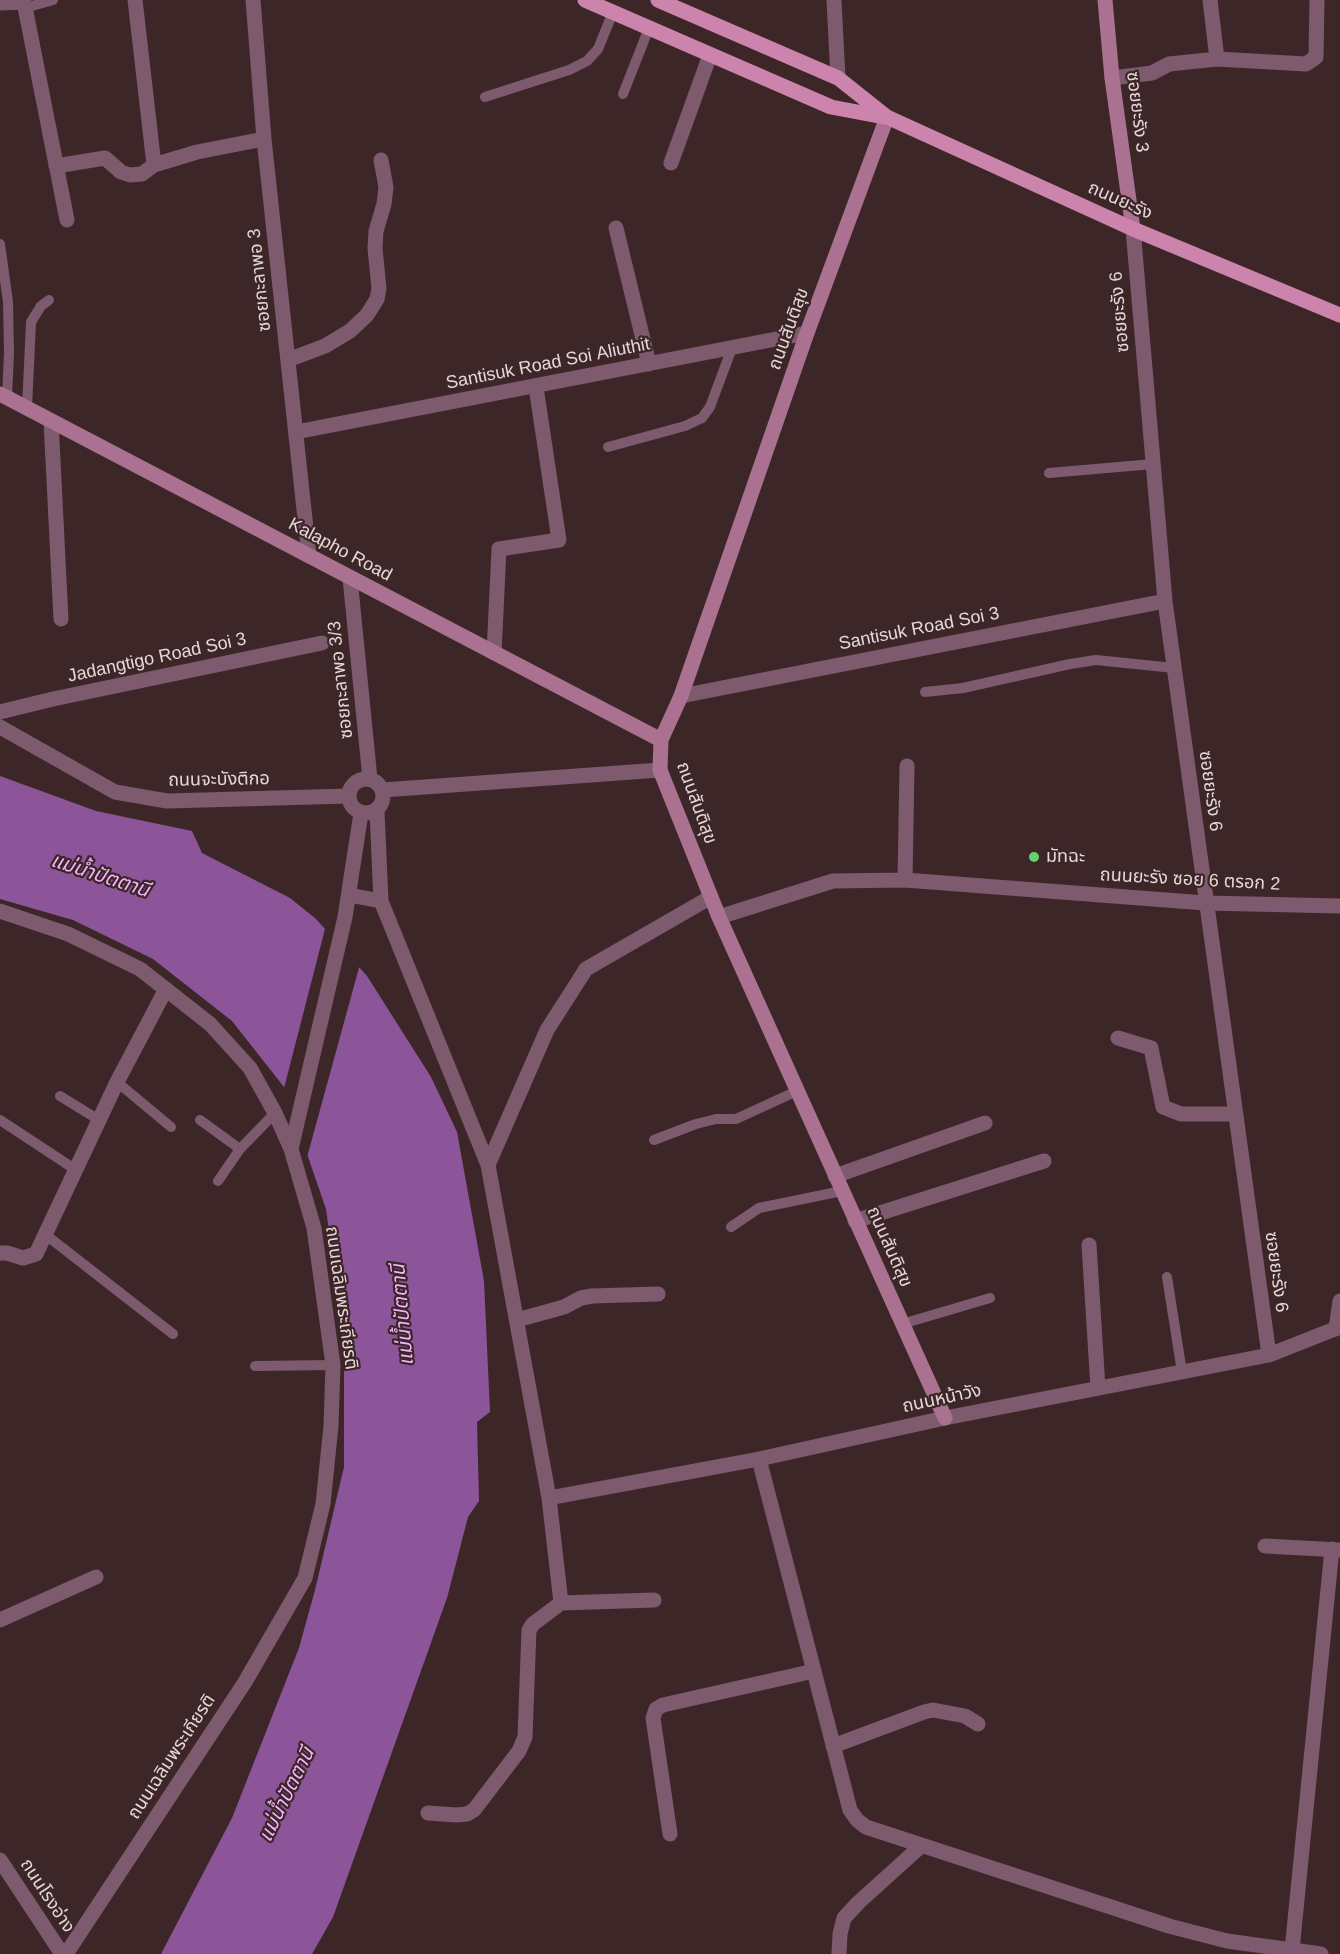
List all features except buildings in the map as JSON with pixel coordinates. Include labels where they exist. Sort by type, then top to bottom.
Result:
[{"type":"main road","name":"ถนนยะรัง","points":[[585,0],[831,107],[887,117]]},
{"type":"main road","name":"ถนนยะรัง","points":[[657,0],[838,78],[887,117],[1133,229],[1340,315]]},
{"type":"street","points":[[135,0],[154,165]]},
{"type":"street","name":"ซอยกะลาพอ 3","points":[[253,0],[264,139],[309,556]]},
{"type":"street","points":[[834,0],[838,78]]},
{"type":"street","name":"ซอยยะรัง 3","points":[[1105,0],[1112,78],[1133,229]]},
{"type":"street","points":[[1210,0],[1217,59]]},
{"type":"street","points":[[1112,78],[1152,73],[1169,64],[1217,59],[1306,64],[1316,57],[1317,0]]},
{"type":"street","points":[[0,3],[24,2],[26,8],[67,220]]},
{"type":"street","points":[[670,163],[710,55]]},
{"type":"street","name":"ถนนสันติสุข","points":[[887,117],[807,333],[681,696],[661,740],[660,770],[719,917],[945,1418]]},
{"type":"street","points":[[56,166],[105,158],[121,172],[130,176],[142,174],[154,165],[197,152],[264,139]]},
{"type":"street","points":[[288,360],[325,346],[350,331],[367,315],[377,299],[379,289],[375,248],[376,231],[384,204],[386,187],[381,160]]},
{"type":"street","points":[[616,228],[649,364]]},
{"type":"street","name":"ซอยยะรัง 6","points":[[1133,229],[1165,601],[1269,1355]]},
{"type":"street","name":"Santisuk Road Soi Aliuthit","points":[[296,432],[807,333]]},
{"type":"street","points":[[494,653],[499,549],[559,540],[536,387]]},
{"type":"street","name":"Kalapho Road","points":[[3,396],[661,740]]},
{"type":"street","points":[[51,421],[61,619]]},
{"type":"street","name":"ซอยกะลาพอ 3/3","points":[[350,578],[369,778]]},
{"type":"street","name":"Santisuk Road Soi 3","points":[[681,696],[1165,601]]},
{"type":"street","name":"Jadangtigo Road Soi 3","points":[[0,712],[322,643]]},
{"type":"street","name":"ถนนจะบังติกอ","points":[[0,727],[116,792],[167,801],[349,796]]},
{"type":"street","points":[[905,880],[907,766]]},
{"type":"street","points":[[383,790],[660,770]]},
{"type":"street","points":[[363,778],[369,778],[380,785],[383,790],[383,802],[376,811],[366,814],[352,806],[349,796],[353,785],[363,778]]},
{"type":"street","points":[[376,811],[381,901],[488,1165],[549,1498],[561,1603]]},
{"type":"street","points":[[291,1149],[345,917],[361,813]]},
{"type":"street","name":"ถนนยะรัง ซอย 6 ตรอก 2","points":[[719,917],[833,881],[905,880],[1205,903],[1340,906]]},
{"type":"street","points":[[349,896],[381,901]]},
{"type":"street","points":[[488,1165],[547,1030],[586,969],[711,897]]},
{"type":"street","name":"ถนนเฉลิมพระเกียรติ","points":[[0,910],[68,934],[140,969],[210,1024],[250,1068],[275,1113],[291,1149],[314,1228],[333,1365],[331,1426],[323,1504],[304,1578],[245,1682],[64,1954]]},
{"type":"street","points":[[0,1253],[8,1252],[23,1258],[36,1254],[117,1082],[166,989]]},
{"type":"street","points":[[1118,1038],[1151,1048],[1163,1107],[1180,1114],[1234,1114]]},
{"type":"street","points":[[835,1176],[985,1123]]},
{"type":"street","points":[[855,1221],[1044,1161]]},
{"type":"street","points":[[1089,1245],[1098,1388]]},
{"type":"street","points":[[518,1320],[564,1307],[581,1298],[658,1294]]},
{"type":"street","points":[[1338,1328],[1340,1301]]},
{"type":"street","name":"ถนนหน้าวัง","points":[[549,1498],[759,1459],[945,1418],[1269,1355],[1338,1328]]},
{"type":"street","points":[[759,1459],[850,1810],[857,1820],[866,1827],[921,1846],[1227,1947],[1292,1950],[1321,1954]]},
{"type":"street","points":[[1265,1546],[1336,1550],[1292,1950]]},
{"type":"street","points":[[0,1620],[96,1577]]},
{"type":"street","points":[[428,1813],[456,1815],[467,1814],[474,1810],[519,1751],[525,1737],[529,1630],[533,1624],[561,1603],[654,1600]]},
{"type":"street","points":[[670,1834],[653,1718],[656,1709],[663,1705],[814,1671]]},
{"type":"street","points":[[833,1746],[933,1710],[965,1716],[978,1724]]},
{"type":"street","points":[[839,1954],[844,1918],[921,1846]]},
{"type":"street","name":"ถนนโรงอ่าง","points":[[0,1860],[64,1954]]},
{"type":"lane","points":[[26,8],[53,0]]},
{"type":"lane","points":[[485,97],[569,70],[587,61],[598,49],[613,12]]},
{"type":"lane","points":[[623,94],[649,28]]},
{"type":"lane","points":[[0,244],[8,302],[9,352],[3,396]]},
{"type":"lane","points":[[27,408],[31,322],[41,306],[49,300]]},
{"type":"lane","points":[[608,447],[685,426],[702,418],[710,407],[732,348]]},
{"type":"lane","points":[[1049,473],[1153,465]]},
{"type":"lane","points":[[925,692],[963,688],[1096,660],[1174,668]]},
{"type":"lane","points":[[117,1082],[171,1127]]},
{"type":"lane","points":[[654,1140],[696,1124],[741,1117],[797,1091]]},
{"type":"lane","points":[[60,1096],[99,1120]]},
{"type":"lane","points":[[218,1181],[240,1149],[275,1113]]},
{"type":"lane","points":[[0,1120],[76,1170]]},
{"type":"lane","points":[[200,1120],[240,1149]]},
{"type":"lane","points":[[731,1227],[759,1208],[842,1191]]},
{"type":"lane","points":[[46,1235],[173,1334]]},
{"type":"lane","points":[[1167,1277],[1182,1372]]},
{"type":"lane","points":[[902,1324],[990,1298]]},
{"type":"lane","points":[[255,1366],[333,1365]]},
{"type":"water","name":"แม่น้ำปัตตานี","points":[[0,776],[96,811],[192,831],[202,853],[290,898],[316,919],[367,976],[431,1077],[457,1132],[484,1281],[490,1412],[477,1422],[479,1501],[468,1517],[447,1598],[333,1917],[312,1954],[161,1954],[232,1818],[299,1648],[344,1467],[344,1342],[326,1209],[284,1087],[232,1021],[153,959],[73,920],[0,899]]},
{"type":"pier","points":[[326,925],[360,964],[306,1161],[283,1092]]},
{"type":"place","name":"มัทฉะ","points":[[1034,857]]}]
